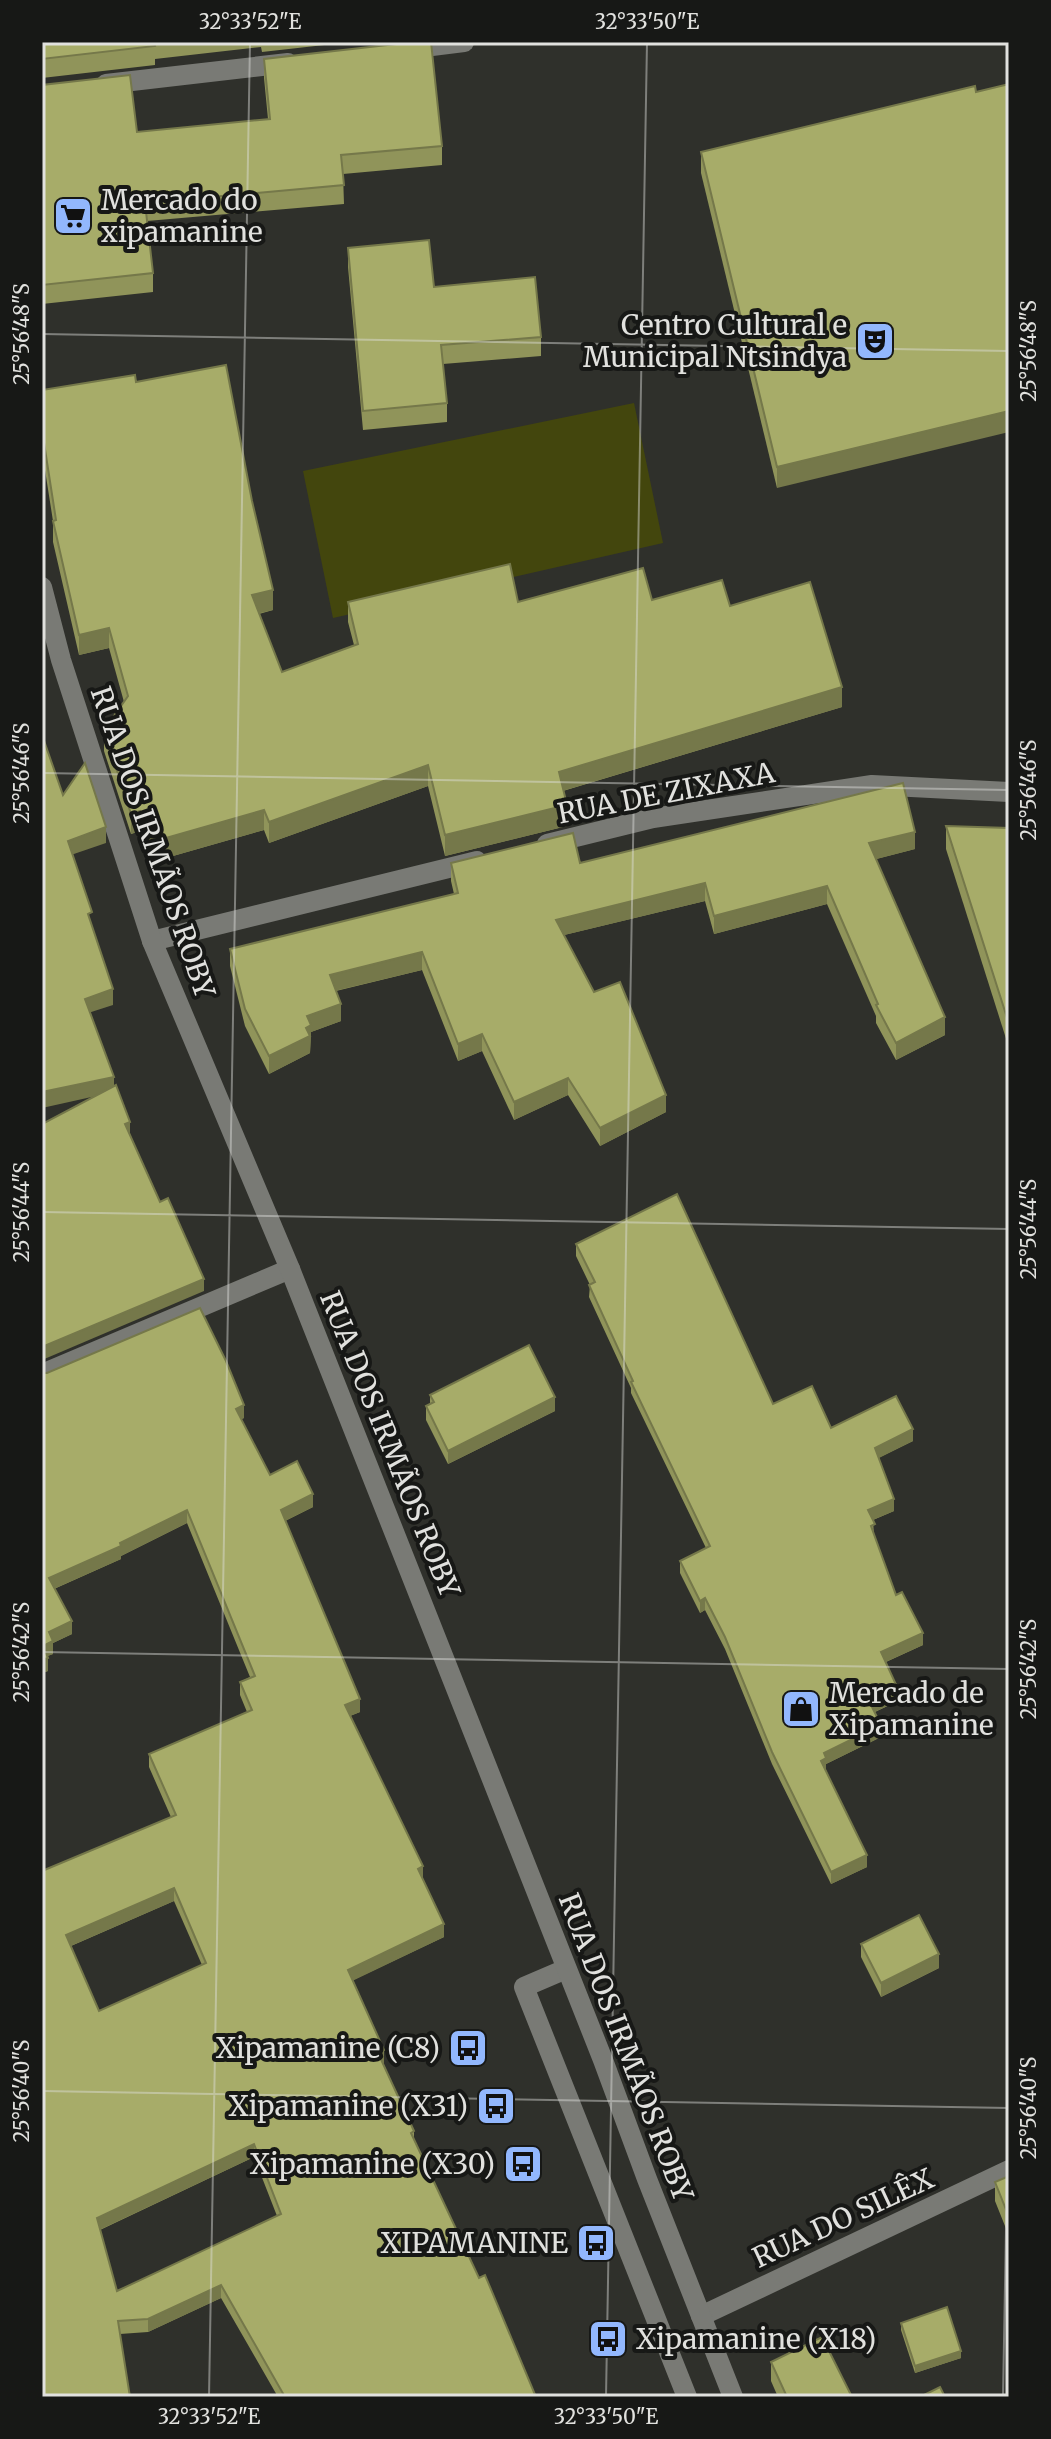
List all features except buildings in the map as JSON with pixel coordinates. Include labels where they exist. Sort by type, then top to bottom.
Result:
[{"type":"street","points":[[386,51],[464,42]]},
{"type":"street","points":[[89,86],[309,61]]},
{"type":"street","name":"RUA DOS IRMÃOS ROBY","points":[[42,587],[61,660],[152,941],[290,1269],[731,2392]]},
{"type":"street","name":"RUA DE ZIXAXA","points":[[534,847],[653,818],[872,785],[1009,792]]},
{"type":"street","points":[[152,941],[490,858]]},
{"type":"street","points":[[42,1374],[290,1269]]},
{"type":"street","points":[[566,1969],[524,1987],[687,2397]]},
{"type":"street","name":"RUA DO SILÊX","points":[[701,2316],[1009,2170]]},
{"type":"shaded area","points":[[634,403],[663,543],[333,618],[303,471]]},
{"type":"place","name":"Mercado do xipamanine","points":[[73,216]]},
{"type":"place","name":"Centro Cultural e Municipal Ntsindya","points":[[875,341]]},
{"type":"place","name":"Mercado de Xipamanine","points":[[801,1709]]},
{"type":"place","name":"Xipamanine (C8)","points":[[468,2048]]},
{"type":"place","name":"Xipamanine (X31)","points":[[496,2106]]},
{"type":"place","name":"Xipamanine (X30)","points":[[523,2164]]},
{"type":"place","name":"XIPAMANINE","points":[[596,2243]]},
{"type":"place","name":"Xipamanine (X18)","points":[[608,2339]]}]
